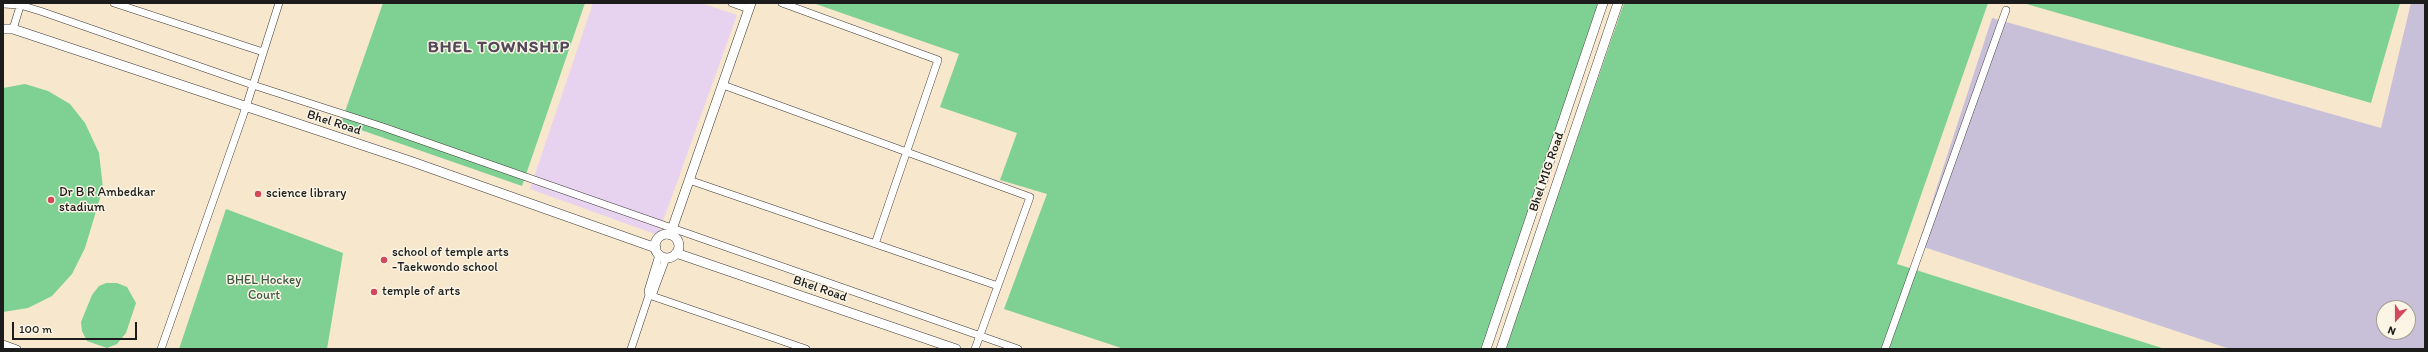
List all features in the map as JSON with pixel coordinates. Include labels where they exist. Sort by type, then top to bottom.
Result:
[{"type":"street","points":[[114,3],[263,52]]},
{"type":"street","points":[[161,349],[246,108],[279,3]]},
{"type":"street","points":[[630,349],[649,295],[653,293],[660,254],[659,238],[671,232],[750,6],[732,3]]},
{"type":"street","points":[[782,3],[938,60],[875,244]]},
{"type":"street","name":"Bhel MIG Road","points":[[1486,349],[1603,3]]},
{"type":"street","name":"Bhel MIG Road","points":[[1501,349],[1618,3]]},
{"type":"street","points":[[3,4],[20,4],[253,85],[553,185],[671,232],[1018,349]]},
{"type":"street","points":[[13,29],[20,4]]},
{"type":"street","points":[[1885,349],[2006,10]]},
{"type":"street","name":"Bhel Road","points":[[3,29],[13,29],[246,108],[410,161],[660,254]]},
{"type":"street","points":[[723,85],[1030,196],[975,349]]},
{"type":"street","points":[[690,180],[998,286]]},
{"type":"street","points":[[660,254],[676,253],[678,243],[671,232]]},
{"type":"street","name":"Bhel Road","points":[[676,253],[956,349]]},
{"type":"street","points":[[649,295],[806,349]]},
{"type":"street","points":[[3,344],[17,349]]},
{"type":"shaded area","points":[[593,3],[701,3],[737,15],[658,235],[530,189]]},
{"type":"shaded area","points":[[2411,3],[2425,3],[2425,349],[2230,349],[1918,245],[1992,18],[2381,128]]},
{"type":"green space","points":[[383,3],[585,3],[522,186],[341,123]]},
{"type":"green space","points":[[813,3],[1603,3],[1486,349],[1124,349],[1004,309],[1047,194],[1000,180],[1017,133],[940,107],[959,54]]},
{"type":"green space","points":[[1624,3],[1988,3],[1897,264],[2165,349],[1505,349]]},
{"type":"green space","points":[[2023,3],[2400,3],[2371,103]]},
{"type":"green space","name":"Dr B R Ambedkar stadium","points":[[25,84],[48,91],[70,104],[85,123],[99,153],[103,188],[85,248],[72,274],[52,296],[28,308],[3,312],[3,88]]},
{"type":"green space","name":"BHEL Hockey Court","points":[[226,209],[343,253],[327,349],[179,349]]},
{"type":"green space","points":[[106,283],[117,283],[127,287],[136,303],[126,333],[117,344],[107,348],[87,341],[82,331],[81,322],[92,295],[99,286]]},
{"type":"place","name":"science library","points":[[258,194]]},
{"type":"place","name":"Dr B R Ambedkar stadium","points":[[51,200]]},
{"type":"place","name":"school of temple arts -Taekwondo school","points":[[384,260]]},
{"type":"place","name":"temple of arts","points":[[374,292]]},
{"type":"district","name":"BHEL TOWNSHIP","points":[[499,48]]}]
